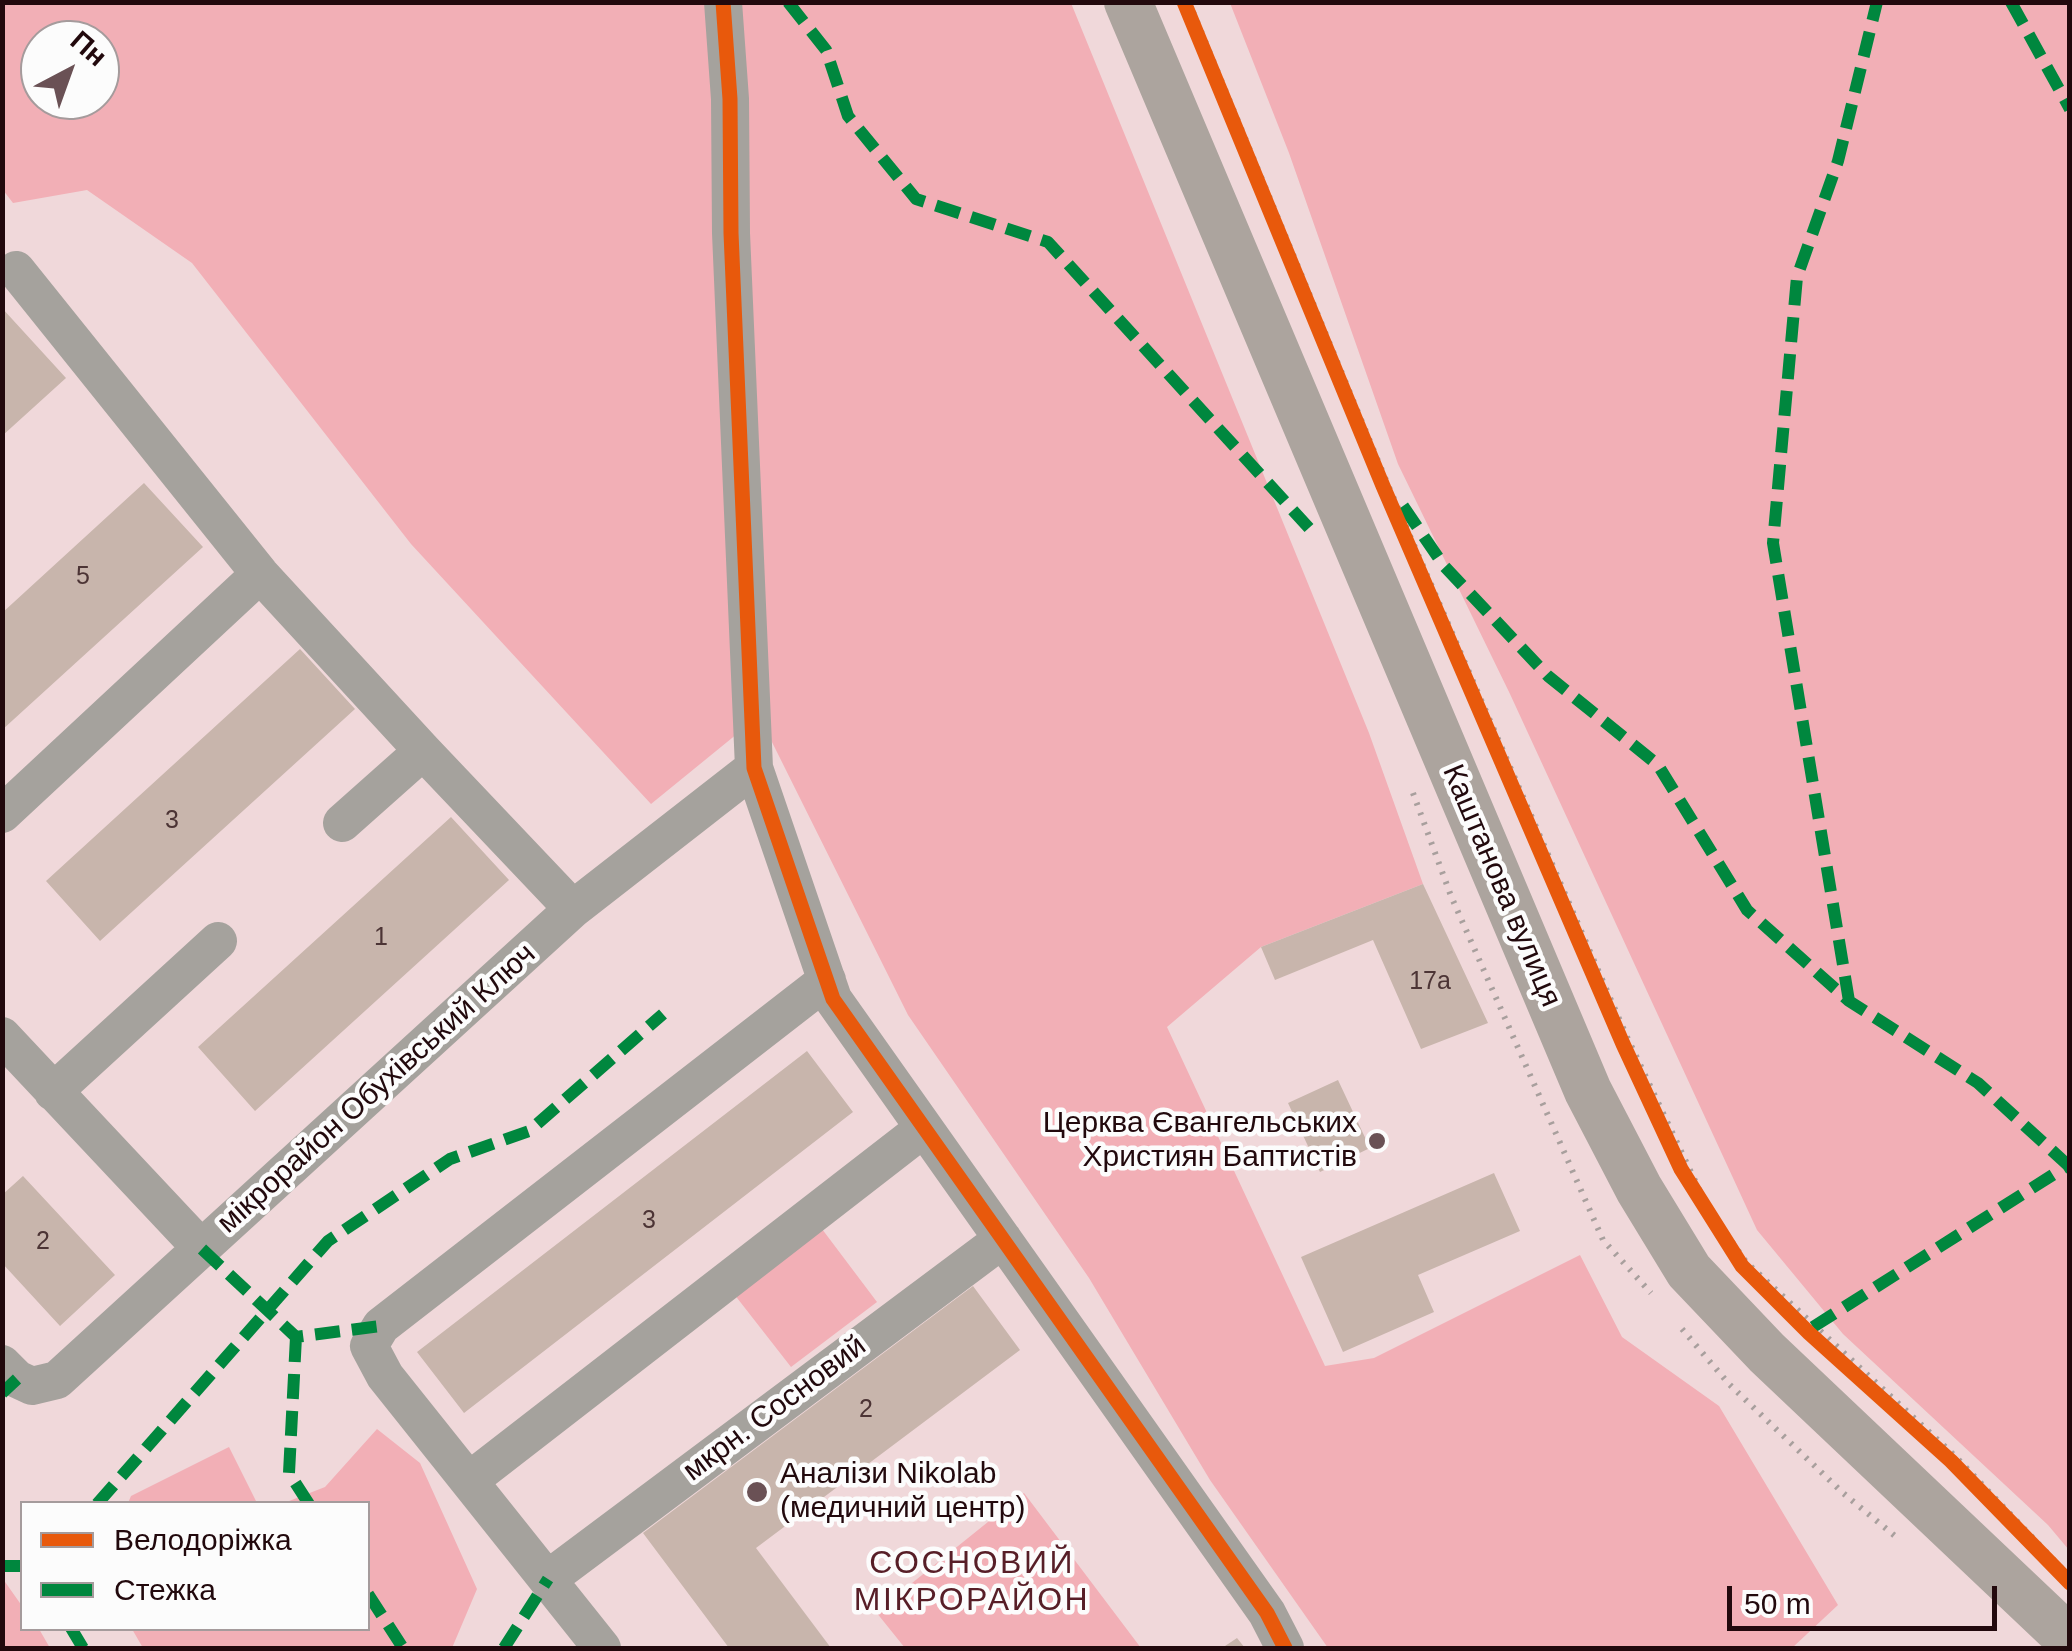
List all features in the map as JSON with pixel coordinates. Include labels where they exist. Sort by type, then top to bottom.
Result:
[{"type":"main road","name":"Каштанова вулиця","points":[[1128,2],[1588,1091],[1639,1189],[1689,1271],[1754,1339],[2070,1640]]},
{"type":"street","points":[[723,2],[730,99],[731,232],[754,768],[833,999],[1267,1613],[1285,1648]]},
{"type":"street","points":[[16,270],[260,574],[422,752],[573,909]]},
{"type":"street","points":[[2,814],[260,574]]},
{"type":"street","points":[[342,824],[422,752]]},
{"type":"street","name":"мікрорайон Обухівський Ключ","points":[[2,1364],[16,1379],[32,1386],[57,1380],[573,909],[754,768]]},
{"type":"street","points":[[53,1092],[218,941]]},
{"type":"street","points":[[602,1648],[369,1346],[381,1326],[827,980]]},
{"type":"street","points":[[2,1036],[202,1249]]},
{"type":"street","points":[[470,1480],[924,1129]]},
{"type":"street","name":"мкрн. Сосновий","points":[[548,1580],[1003,1239]]},
{"type":"path","points":[[1186,2],[1444,630],[1681,1169],[1742,1266],[1809,1333],[1952,1460],[2070,1580]]},
{"type":"shaded area","points":[[2,3],[1071,3],[1369,733],[1423,884],[1261,947],[1167,1027],[1325,1366],[1374,1358],[1580,1255],[1622,1337],[1719,1406],[1838,1605],[1792,1648],[1328,1648],[1210,1480],[1089,1278],[908,1015],[759,716],[651,804],[411,544],[192,263],[87,190],[13,203],[3,190]]},
{"type":"shaded area","points":[[1230,3],[2069,3],[2069,1550],[2048,1525],[1843,1334],[1757,1230],[1510,694],[1398,464],[1289,153]]},
{"type":"shaded area","points":[[822,1229],[877,1302],[791,1367],[734,1294]]},
{"type":"shaded area","points":[[377,1429],[420,1463],[477,1589],[452,1648],[143,1648],[133,1631],[370,1631],[370,1501],[289,1501],[325,1487]]},
{"type":"shaded area","points":[[229,1447],[256,1501],[129,1501],[131,1496]]},
{"type":"shaded area","points":[[1024,1493],[1141,1648],[905,1648],[876,1612]]},
{"type":"shaded area","points":[[3,1579],[20,1603],[20,1631],[40,1631],[50,1648],[3,1648]]},
{"type":"building","points":[[2,308],[66,378],[2,436]]},
{"type":"building","points":[[144,483],[203,547],[2,730],[2,613]]},
{"type":"building","points":[[300,649],[355,709],[100,941],[46,881]]},
{"type":"building","points":[[451,817],[509,880],[255,1111],[198,1047]]},
{"type":"building","points":[[1423,884],[1488,1023],[1421,1049],[1373,940],[1275,980],[1261,947]]},
{"type":"building","points":[[807,1051],[853,1112],[464,1413],[417,1352]]},
{"type":"building","points":[[1338,1080],[1370,1148],[1320,1172],[1288,1103]]},
{"type":"building","points":[[1494,1173],[1520,1231],[1418,1275],[1434,1312],[1343,1352],[1301,1257]]},
{"type":"building","points":[[23,1176],[115,1275],[60,1326],[2,1263],[2,1195]]},
{"type":"building","points":[[973,1286],[1020,1350],[756,1548],[831,1648],[729,1648],[643,1533]]},
{"type":"building","points":[[1237,1638],[1245,1648],[1222,1648]]},
{"type":"marked path","points":[[788,2],[826,50],[848,116],[916,199],[1048,242],[1309,528]]},
{"type":"marked path","points":[[1849,1001],[1773,543],[1797,277],[1838,161],[1877,2]]},
{"type":"marked path","points":[[2011,2],[2070,109]]},
{"type":"marked path","points":[[1403,506],[1444,566],[1548,676],[1658,765],[1747,910],[1849,1001],[1978,1083],[2070,1167]]},
{"type":"marked path","points":[[100,1501],[328,1241],[450,1159],[529,1131],[663,1014]]},
{"type":"marked path","points":[[1813,1327],[2070,1164]]},
{"type":"marked path","points":[[202,1249],[296,1337],[381,1326]]},
{"type":"marked path","points":[[296,1337],[289,1473],[307,1501]]},
{"type":"marked path","points":[[2,1393],[17,1379]]},
{"type":"marked path","points":[[2,1566],[20,1566]]},
{"type":"marked path","points":[[504,1648],[548,1579]]},
{"type":"marked path","points":[[370,1597],[403,1648]]},
{"type":"marked path","points":[[73,1631],[83,1648]]},
{"type":"cycle path","points":[[723,2],[730,99],[731,233],[754,768],[833,999],[1267,1613],[1285,1648]]},
{"type":"cycle path","points":[[1184,2],[1383,486],[1623,1044],[1681,1169],[1742,1266],[1809,1333],[1951,1461],[2070,1583]]},
{"type":"place","name":"Церква Євангельських Християн Баптистів","points":[[1377,1141]]},
{"type":"place","name":"Аналiзи Nikolab (медичний центр)","points":[[757,1492]]},
{"type":"district","name":"СОСНОВИЙ МІКРОРАЙОН","points":[[972,1582]]}]
